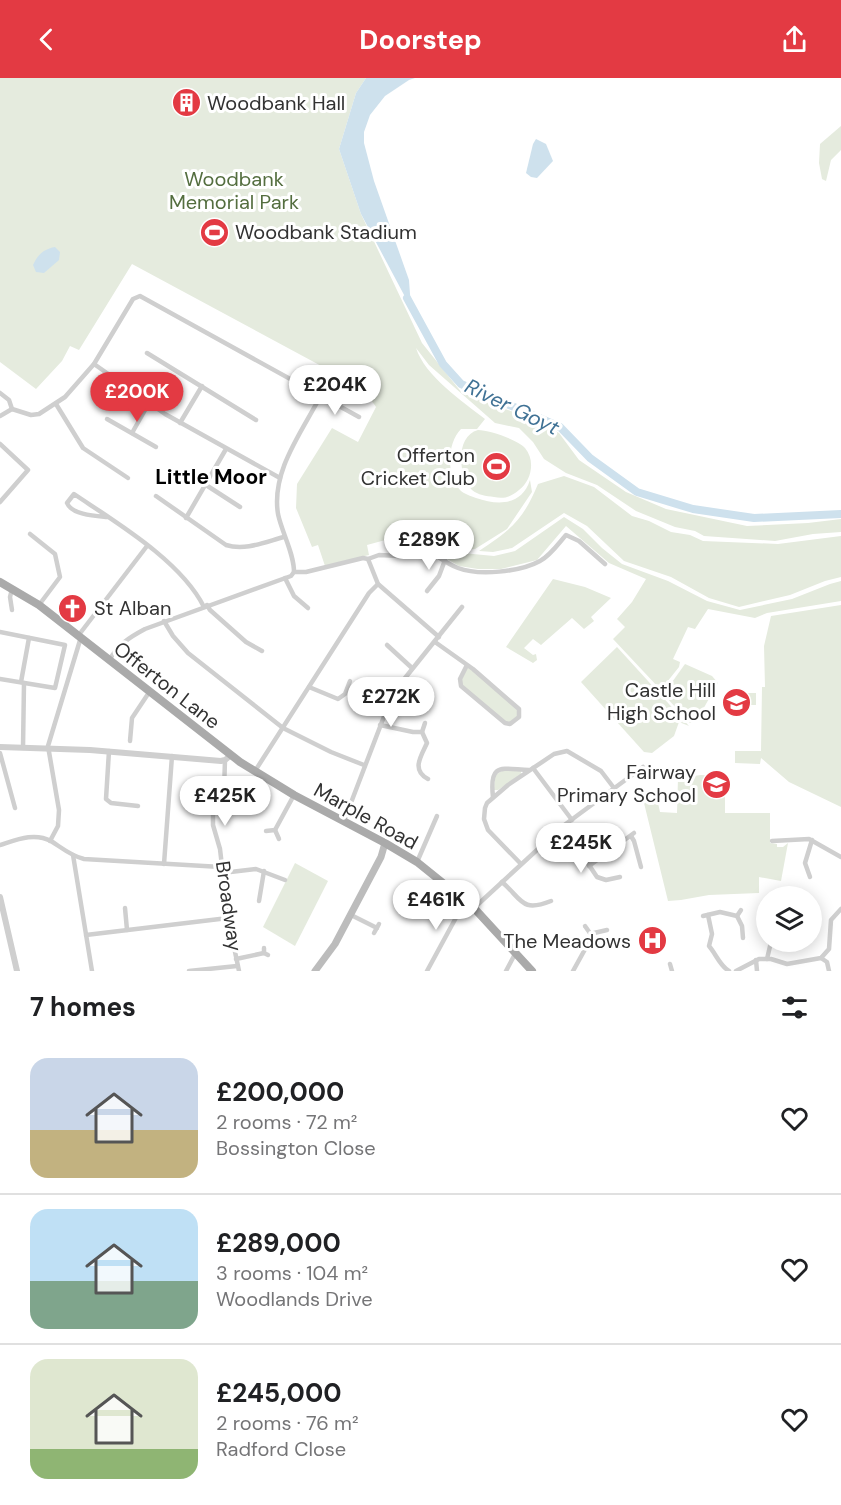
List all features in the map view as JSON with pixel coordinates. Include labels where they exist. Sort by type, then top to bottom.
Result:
[{"type":"main road","name":"Offerton Lane","points":[[0,582],[39,605],[150,691],[225,754]]},
{"type":"main road","name":"Marple Road","points":[[225,754],[294,795],[344,820],[417,862],[474,909],[532,971]]},
{"type":"main road","points":[[315,971],[335,944],[388,844]]},
{"type":"street","points":[[0,416],[12,409],[35,415],[48,410],[74,389],[94,364],[137,296],[142,296],[359,417]]},
{"type":"street","points":[[147,353],[256,420]]},
{"type":"street","points":[[94,364],[180,423],[280,478]]},
{"type":"street","points":[[180,423],[202,386]]},
{"type":"street","points":[[0,393],[9,400],[12,409]]},
{"type":"street","points":[[294,572],[277,503],[280,478],[282,469],[321,395]]},
{"type":"street","points":[[132,433],[149,403]]},
{"type":"street","points":[[56,404],[83,448],[128,478]]},
{"type":"street","points":[[107,419],[156,447]]},
{"type":"street","points":[[0,444],[28,470],[0,502]]},
{"type":"street","points":[[186,518],[226,449]]},
{"type":"street","points":[[206,485],[240,507]]},
{"type":"street","points":[[107,517],[92,516],[72,509],[67,503],[75,494],[107,517],[147,546],[188,581],[210,610],[246,642],[262,651]]},
{"type":"street","points":[[156,496],[226,545],[251,546],[284,537]]},
{"type":"street","points":[[30,534],[55,554],[59,568],[60,577],[39,605]]},
{"type":"street","points":[[110,661],[114,651],[129,637],[164,621],[291,576],[294,572],[306,572],[363,558],[368,559],[379,555],[400,556],[426,549],[458,568],[478,572],[500,572],[529,566],[542,560],[566,535],[579,541],[605,564]]},
{"type":"street","points":[[50,841],[58,826],[59,810],[48,748],[79,637],[147,546]]},
{"type":"street","points":[[368,559],[378,584],[437,639],[519,709],[519,717],[510,724],[505,723],[461,686],[460,679],[467,665]]},
{"type":"street","points":[[427,591],[439,576],[446,561]]},
{"type":"street","points":[[285,578],[294,596],[308,608]]},
{"type":"street","points":[[255,771],[369,593],[378,584]]},
{"type":"street","points":[[12,588],[10,597],[12,610]]},
{"type":"street","points":[[344,820],[393,693],[462,607]]},
{"type":"street","points":[[164,621],[188,653],[283,728],[331,752],[364,765]]},
{"type":"street","points":[[0,632],[63,645],[65,649],[55,688],[0,679]]},
{"type":"street","points":[[23,748],[22,682],[29,638]]},
{"type":"street","points":[[387,645],[412,668]]},
{"type":"street","points":[[309,687],[338,699],[345,694],[350,681]]},
{"type":"street","points":[[130,741],[132,718],[150,691]]},
{"type":"street","points":[[425,723],[422,732],[427,743],[417,765],[419,771],[428,779]]},
{"type":"street","points":[[380,725],[422,732]]},
{"type":"street","points":[[0,747],[109,751],[211,759],[225,754]]},
{"type":"street","points":[[109,751],[106,799],[111,803],[138,806]]},
{"type":"street","points":[[521,864],[491,835],[486,825],[485,808],[493,797],[558,752],[567,751],[601,771],[614,788]]},
{"type":"street","points":[[0,753],[15,808]]},
{"type":"street","points":[[211,759],[225,754]]},
{"type":"street","points":[[225,754],[224,791],[225,796],[234,805],[235,812]]},
{"type":"street","points":[[164,864],[172,756]]},
{"type":"street","points":[[474,909],[563,826],[643,767]]},
{"type":"street","points":[[493,797],[491,780],[496,772],[501,769],[532,769]]},
{"type":"street","points":[[532,769],[572,820]]},
{"type":"street","points":[[275,831],[294,795]]},
{"type":"street","name":"Broadway","points":[[212,806],[213,825],[220,849],[228,918],[238,968]]},
{"type":"street","points":[[417,862],[437,816]]},
{"type":"street","points":[[563,826],[599,878],[614,880],[620,877]]},
{"type":"street","points":[[266,831],[275,831]]},
{"type":"street","points":[[275,831],[279,839]]},
{"type":"street","points":[[589,866],[632,835],[641,864]]},
{"type":"street","points":[[0,845],[27,837],[41,838],[73,855],[92,860],[221,867]]},
{"type":"street","points":[[772,841],[804,838],[812,840],[841,857]]},
{"type":"street","points":[[800,874],[808,874],[805,863],[806,854],[812,840]]},
{"type":"street","points":[[73,855],[92,971]]},
{"type":"street","points":[[222,873],[253,869],[285,880]]},
{"type":"street","points":[[259,901],[264,871]]},
{"type":"street","points":[[502,882],[520,902],[526,905],[534,907],[551,901]]},
{"type":"street","points":[[0,897],[16,971]]},
{"type":"street","points":[[428,971],[465,901]]},
{"type":"street","points":[[125,908],[127,930]]},
{"type":"street","points":[[822,958],[830,944],[831,920],[841,909]]},
{"type":"street","points":[[737,916],[741,910]]},
{"type":"street","points":[[729,971],[722,966],[709,946],[712,934],[705,916],[720,912],[737,916]]},
{"type":"street","points":[[351,915],[377,928]]},
{"type":"street","points":[[737,916],[742,926],[742,938]]},
{"type":"street","points":[[86,935],[228,918]]},
{"type":"street","points":[[585,926],[592,936]]},
{"type":"street","points":[[573,971],[592,936],[596,932],[607,930]]},
{"type":"street","points":[[236,959],[265,952]]},
{"type":"street","points":[[766,959],[768,952]]},
{"type":"street","points":[[506,971],[515,954]]},
{"type":"street","points":[[736,971],[756,960],[766,959],[787,964],[822,958],[828,962],[830,971]]},
{"type":"street","points":[[756,960],[758,971]]},
{"type":"street","points":[[798,963],[799,971]]},
{"type":"street","points":[[670,964],[672,971]]},
{"type":"street","points":[[189,971],[238,968]]},
{"type":"green space","name":"Woodbank Memorial Park","points":[[0,78],[366,78],[356,93],[339,149],[361,214],[422,343],[462,393],[535,420],[559,433],[579,460],[626,492],[666,509],[747,526],[841,519],[841,532],[813,534],[775,541],[704,536],[636,511],[597,485],[566,473],[544,459],[533,442],[519,428],[495,423],[429,365],[416,348],[427,368],[436,378],[485,419],[477,429],[461,429],[456,435],[450,459],[455,484],[468,495],[493,502],[515,499],[526,488],[530,480],[532,492],[507,529],[475,549],[430,548],[422,530],[367,545],[369,555],[325,566],[318,545],[312,547],[296,508],[297,484],[332,428],[358,442],[376,407],[369,397],[373,392],[369,385],[364,389],[132,264],[79,350],[70,346],[62,361],[36,389],[0,362]]},
{"type":"green space","points":[[841,126],[841,150],[831,160],[826,181],[822,179],[819,163],[820,144]]},
{"type":"green space","points":[[478,430],[510,439],[525,448],[528,453],[531,470],[527,481],[507,497],[482,495],[472,490],[467,484],[462,466],[462,448],[465,440]]},
{"type":"green space","points":[[564,476],[594,487],[632,516],[649,521],[671,532],[690,535],[703,541],[778,544],[841,536],[841,577],[790,595],[739,607],[709,598],[671,577],[624,561],[587,526],[564,513],[512,548],[493,552],[479,551],[500,537],[515,523],[527,507],[538,484]]},
{"type":"green space","points":[[564,517],[583,529],[622,564],[668,581],[707,601],[740,610],[792,599],[841,581],[841,601],[767,613],[755,618],[708,609],[695,629],[688,627],[673,659],[680,662],[679,667],[663,687],[658,687],[613,639],[625,627],[617,619],[632,602],[646,579],[609,563],[566,526],[537,560],[501,569],[459,566],[431,550],[494,556],[515,551]]},
{"type":"green space","points":[[553,579],[585,587],[611,598],[591,617],[594,621],[584,629],[572,618],[541,645],[533,639],[524,648],[533,655],[536,654],[537,660],[533,663],[506,647]]},
{"type":"green space","points":[[841,605],[841,807],[789,782],[761,758],[760,764],[735,763],[735,751],[761,751],[762,687],[765,687],[764,646],[771,616]]},
{"type":"green space","points":[[617,647],[689,726],[679,722],[674,736],[652,753],[644,752],[581,682]]},
{"type":"green space","points":[[685,664],[712,676],[718,683],[698,718],[690,723],[666,697],[665,692]]},
{"type":"green space","points":[[467,665],[519,709],[520,715],[507,724],[461,686],[460,679]]},
{"type":"green space","points":[[734,693],[756,693],[756,705],[734,705]]},
{"type":"green space","points":[[502,771],[521,771],[521,774],[498,790],[494,790],[495,775]]},
{"type":"green space","points":[[701,775],[723,776],[725,779],[725,813],[770,813],[770,843],[783,847],[788,843],[781,881],[759,877],[756,893],[709,895],[668,901],[644,803],[656,794],[660,812],[677,813],[678,778]]},
{"type":"green space","points":[[295,863],[328,881],[295,946],[263,927]]},
{"type":"water","points":[[366,78],[415,78],[385,96],[370,115],[364,132],[364,143],[374,181],[409,280],[411,308],[361,214],[339,149],[356,93]]},
{"type":"water","points":[[536,139],[546,144],[553,161],[537,178],[526,173]]},
{"type":"water","points":[[55,247],[60,252],[59,260],[44,273],[36,272],[33,265],[37,258],[45,251]]},
{"type":"waterway","name":"River Goyt","points":[[407,298],[443,364],[461,384],[560,427],[590,458],[637,492],[693,509],[754,518],[841,514]]},
{"type":"place","name":"Woodbank Hall","points":[[186,103]]},
{"type":"place","name":"Woodbank Stadium","points":[[214,232]]},
{"type":"place","name":"Offerton Cricket Club","points":[[496,466]]},
{"type":"place","name":"St Alban","points":[[73,608]]},
{"type":"place","name":"Castle Hill High School","points":[[737,702]]},
{"type":"place","name":"Fairway Primary School","points":[[717,784]]},
{"type":"place","name":"The Meadows","points":[[652,941]]},
{"type":"district","name":"Little Moor","points":[[211,477]]}]
